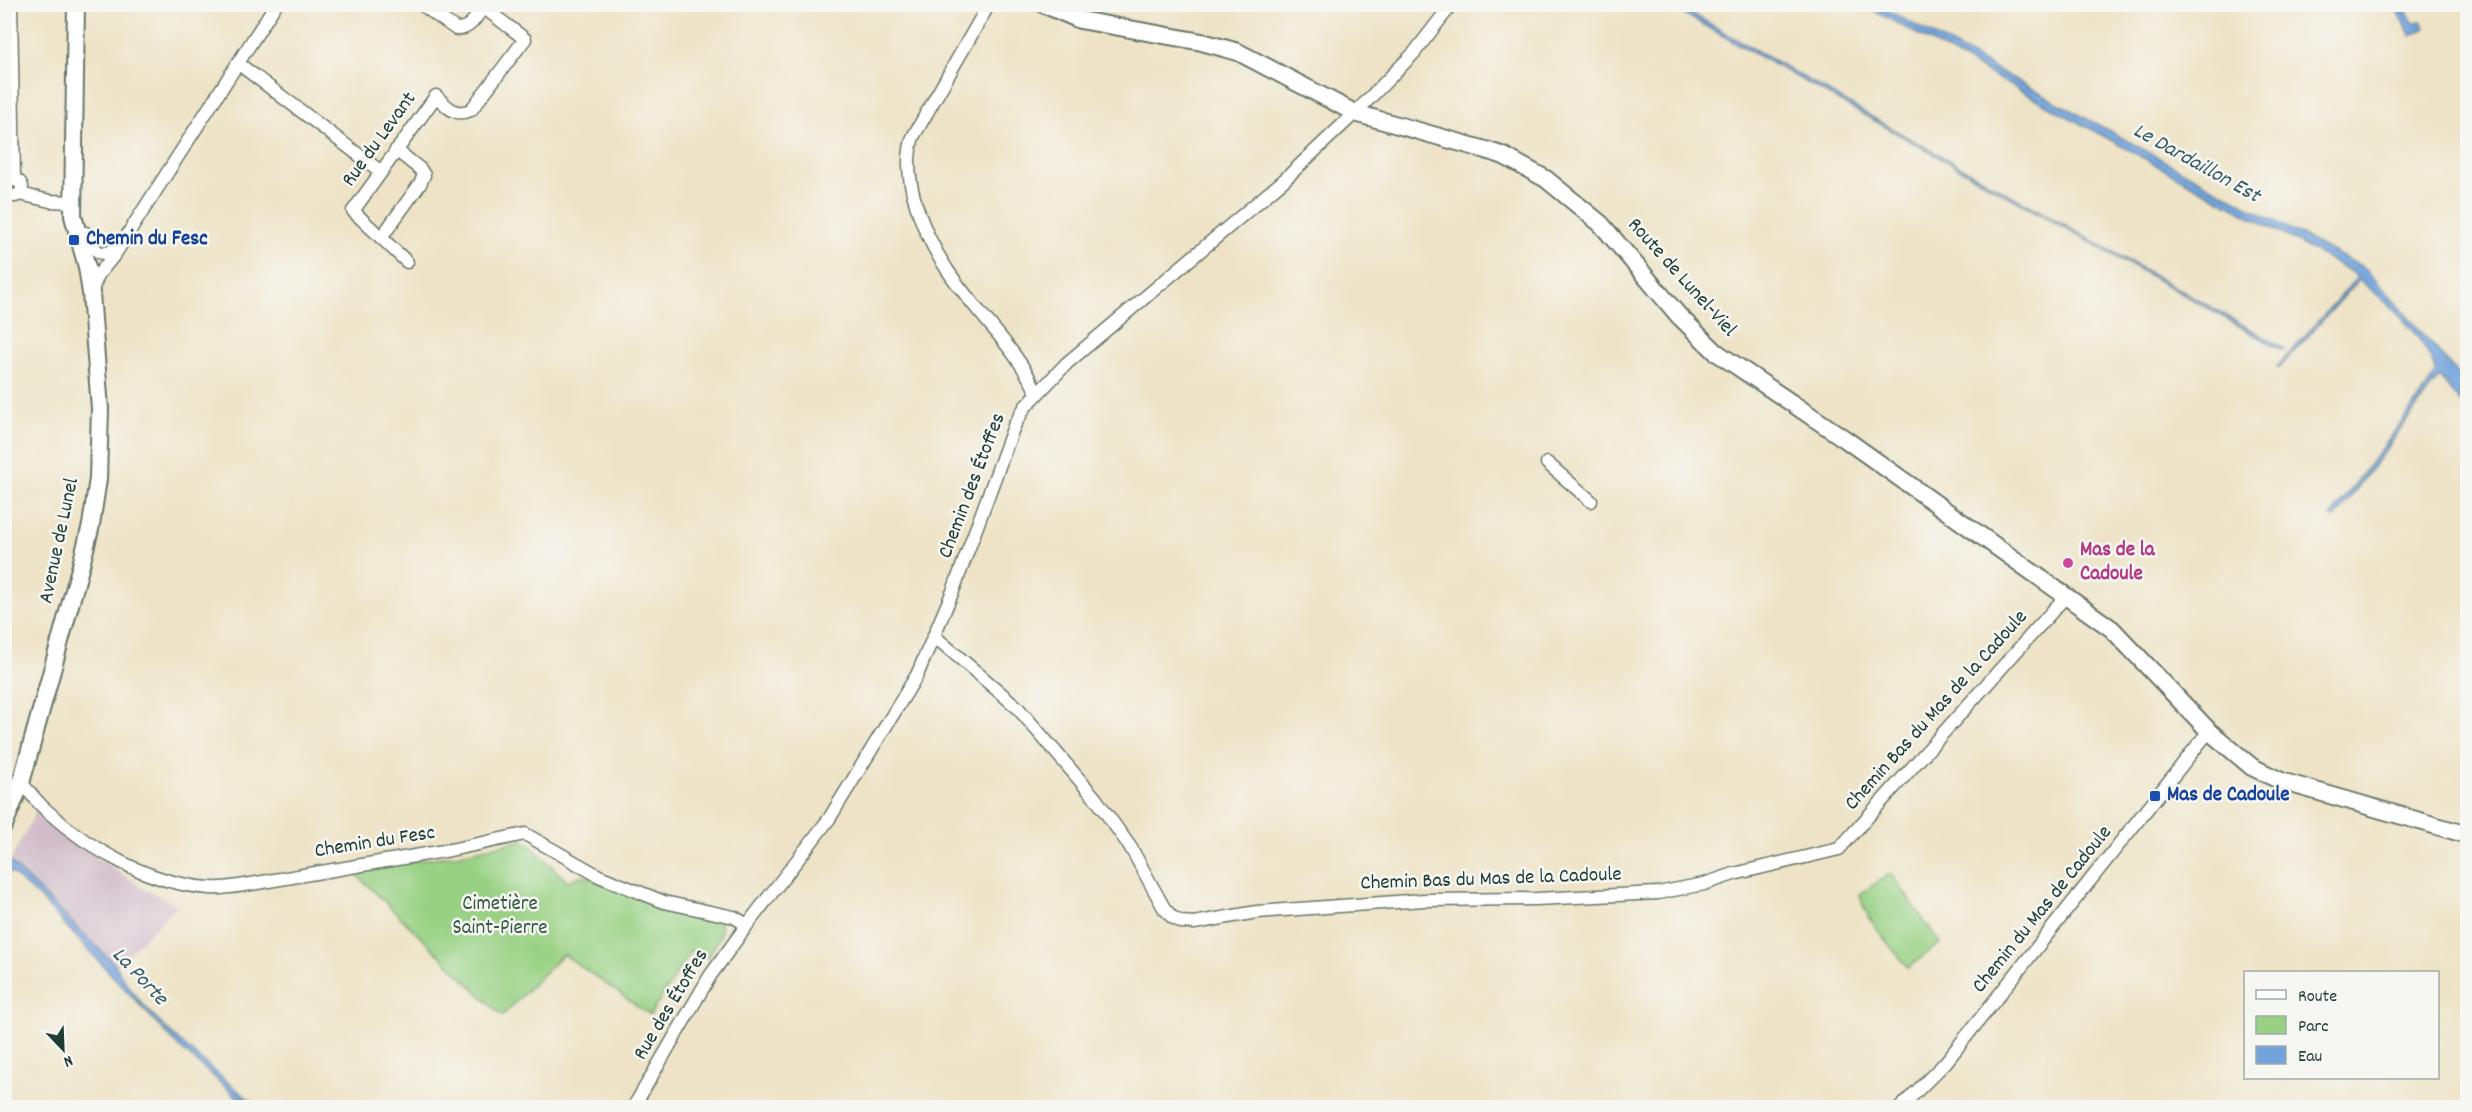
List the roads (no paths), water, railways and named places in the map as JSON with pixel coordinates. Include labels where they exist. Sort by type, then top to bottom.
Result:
[{"type":"street","points":[[11,4],[13,187],[76,197]]},
{"type":"street","name":"Avenue de Lunel","points":[[76,4],[75,227],[87,267]]},
{"type":"street","points":[[91,293],[98,275],[105,269],[276,4]]},
{"type":"street","points":[[421,4],[456,29],[462,30],[468,27],[484,6]]},
{"type":"street","points":[[989,4],[919,126],[908,158],[911,184],[917,206],[945,267],[1017,359],[1037,393]]},
{"type":"street","name":"Route de Lunel-Viel","points":[[1043,4],[1080,20],[1202,42],[1238,52],[1354,113],[1504,156],[1546,179],[1601,224],[1679,316],[1716,352],[1845,439],[2112,628],[2209,731],[2252,767],[2281,781],[2468,835]]},
{"type":"street","name":"Chemin des Étoffes","points":[[747,925],[829,819],[916,675],[934,636],[1014,426],[1025,407],[1067,363],[1283,181],[1414,53],[1452,4]]},
{"type":"street","name":"Rue du Levant","points":[[381,238],[353,212],[380,171],[436,96],[453,111],[461,114],[471,110],[525,39],[484,6]]},
{"type":"street","points":[[238,63],[380,171]]},
{"type":"street","points":[[396,150],[420,169],[424,175],[381,238],[407,262]]},
{"type":"street","name":"Avenue de Lunel","points":[[4,825],[21,783],[84,554],[95,500],[100,409],[86,233],[76,197]]},
{"type":"street","points":[[86,233],[91,243],[100,252],[112,252],[120,246]]},
{"type":"street","points":[[1547,463],[1591,501]]},
{"type":"street","name":"Chemin Bas du Mas de la Cadoule","points":[[934,636],[1017,707],[1096,799],[1136,856],[1164,908],[1172,917],[1182,922],[1194,923],[1257,912],[1424,900],[1536,900],[1658,893],[1704,884],[1734,874],[1839,849],[2066,596]]},
{"type":"street","name":"Chemin du Mas de Cadoule","points":[[1900,1107],[1945,1063],[2209,731]]},
{"type":"street","name":"Chemin du Fesc","points":[[21,783],[45,809],[95,848],[138,869],[195,886],[224,888],[251,884],[450,850],[525,834],[599,876],[664,902],[734,917],[747,925]]},
{"type":"street","name":"Rue des Étoffes","points":[[633,1107],[710,976],[747,925]]},
{"type":"water","points":[[1668,5],[1677,5],[2284,348],[2282,350]]},
{"type":"water","points":[[1864,5],[1878,5],[2365,268],[2467,384],[2467,410],[2439,377],[2335,518],[2331,516],[2425,391],[2436,372],[2424,345],[2405,321],[2359,280],[2279,368],[2277,367],[2354,281],[2357,277],[2352,272]]},
{"type":"water","points":[[2405,9],[2414,24],[2421,21],[2425,28],[2411,36],[2398,13]]},
{"type":"water","name":"La Porte","points":[[4,861],[10,862],[116,966],[144,1005],[162,1024],[258,1107],[249,1107],[178,1046],[41,899],[12,873],[5,873]]},
{"type":"waterway","name":"La Porte","points":[[281,1108],[287,1103],[292,1108]]},
{"type":"place","name":"Chemin du Fesc","points":[[74,240]]},
{"type":"place","name":"Mas de la Cadoule","points":[[2068,563]]},
{"type":"place","name":"Mas de Cadoule","points":[[2155,796]]},
{"type":"water label","name":"Le Dardaillon Est","points":[[2196,164]]},
{"type":"park label","name":"Cimetière Saint-Pierre","points":[[500,917]]}]
